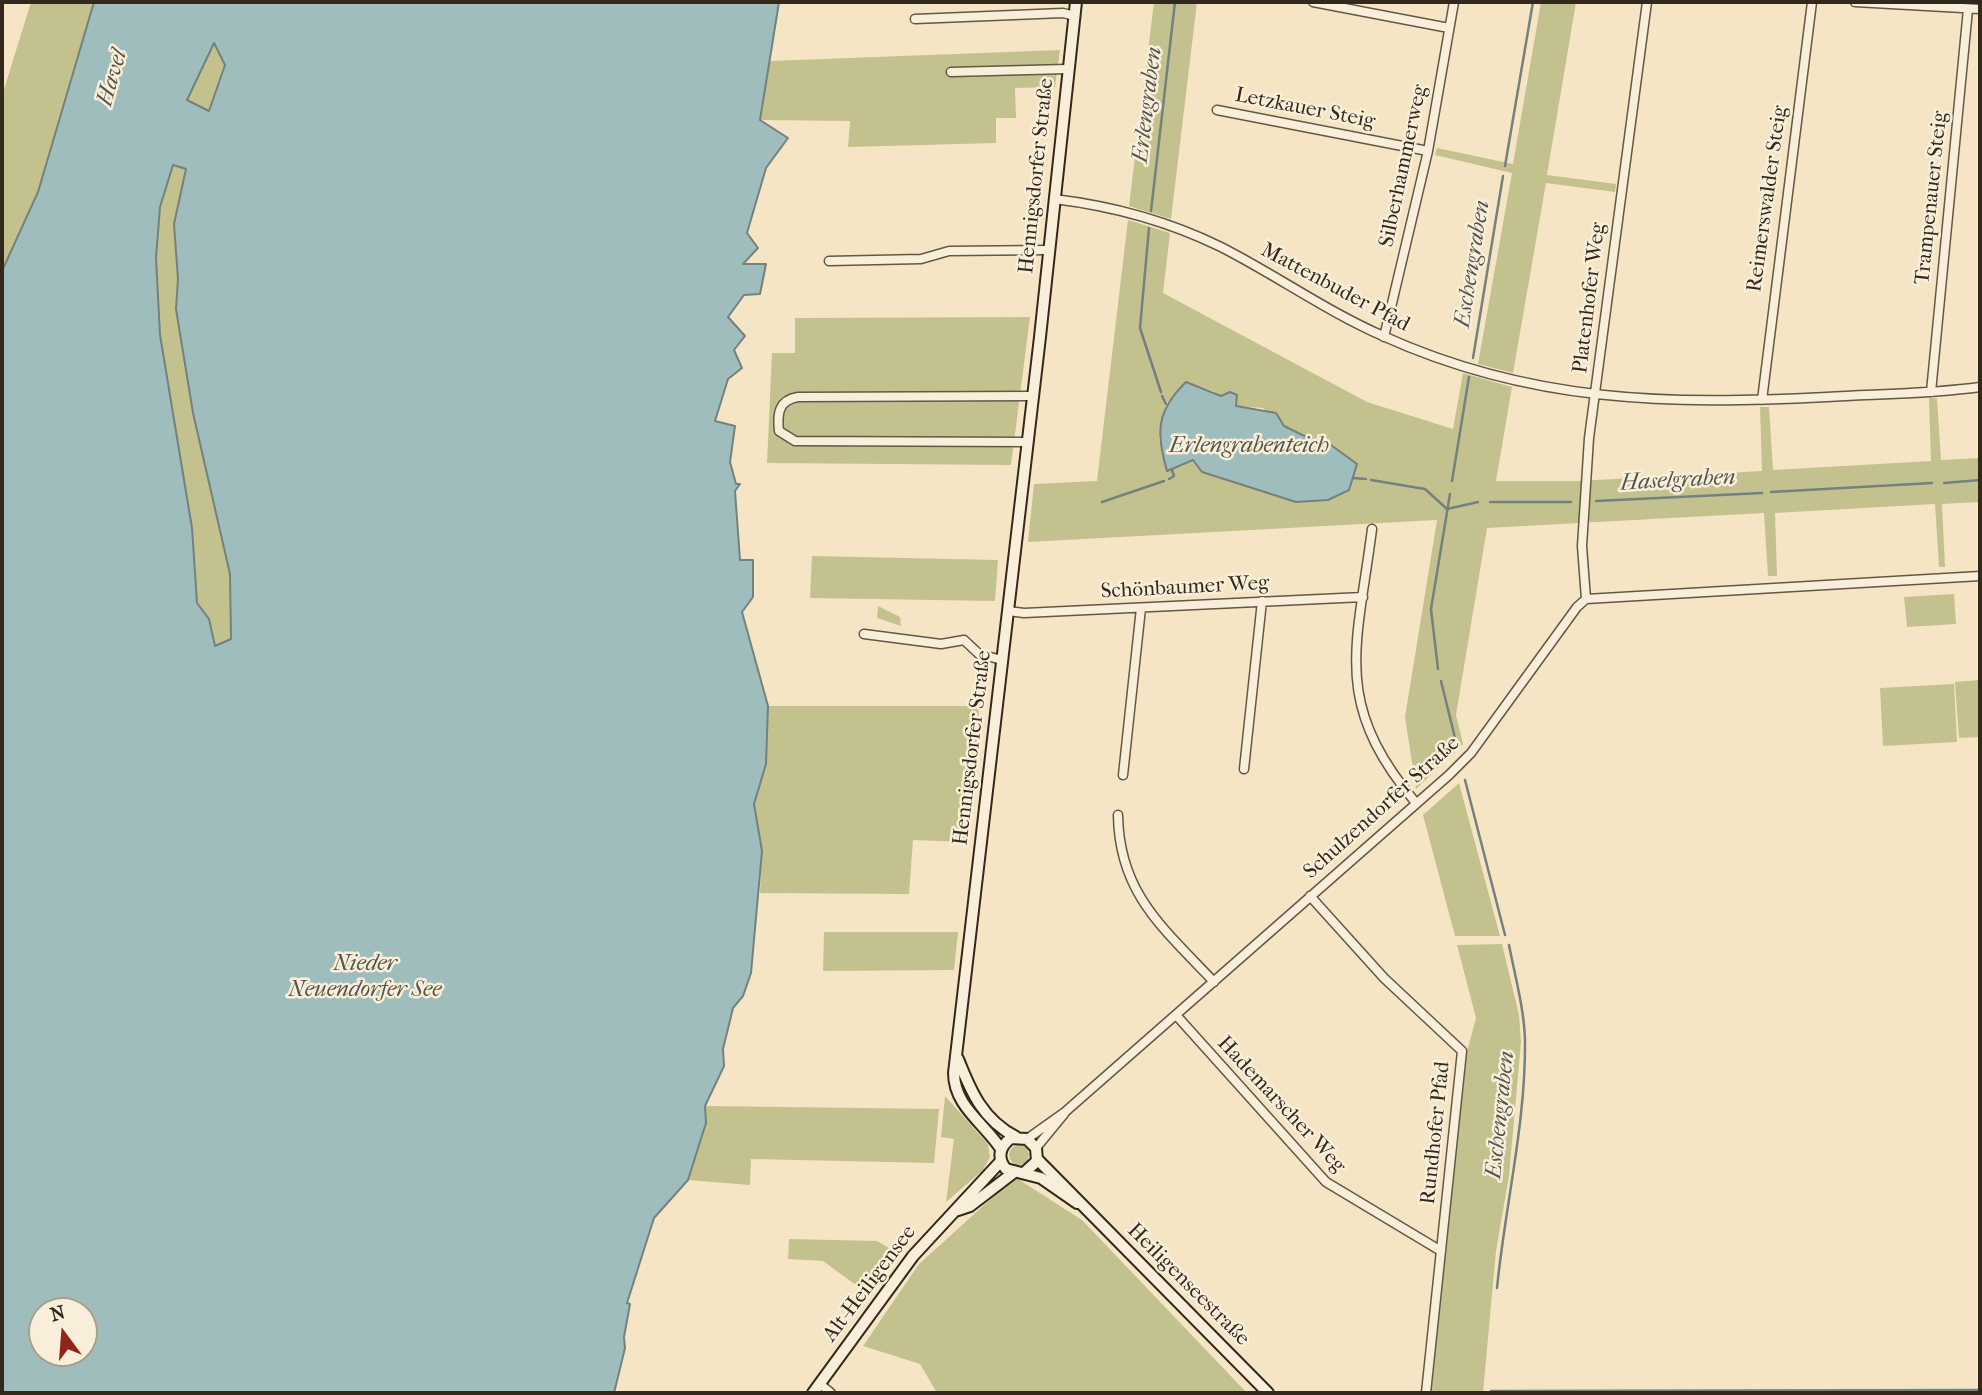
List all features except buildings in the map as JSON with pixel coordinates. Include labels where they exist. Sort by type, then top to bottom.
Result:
[{"type":"main road","name":"Hennigsdorfer Straße","points":[[1001,1149],[956,1093],[954,1073],[958,1059],[1076,2]]},
{"type":"main road","name":"Hennigsdorfer Straße","points":[[958,1059],[978,1105],[1000,1129],[1021,1138]]},
{"type":"main road","points":[[1021,1138],[1037,1153],[1034,1167],[970,1200],[1001,1161],[1001,1149],[1021,1138]]},
{"type":"main road","name":"Heiligenseestraße","points":[[1037,1153],[1080,1204],[1268,1393]]},
{"type":"main road","points":[[1001,1161],[1018,1173]]},
{"type":"main road","name":"Heiligenseestraße","points":[[1018,1173],[1041,1178],[1080,1204]]},
{"type":"main road","name":"Alt-Heiligensee","points":[[817,1389],[905,1265],[955,1211],[970,1200]]},
{"type":"street","points":[[1313,2],[1449,28]]},
{"type":"street","name":"Silberhammerweg","points":[[1384,337],[1428,151],[1454,2]]},
{"type":"street","name":"Platenhofer Weg","points":[[1586,599],[1583,572],[1583,508],[1595,396],[1647,2]]},
{"type":"street","name":"Reimerswalder Steig","points":[[1762,400],[1812,2]]},
{"type":"street","points":[[1855,2],[1980,9]]},
{"type":"street","name":"Trampenauer Steig","points":[[1931,392],[1968,9]]},
{"type":"street","points":[[915,19],[1063,13],[1074,16]]},
{"type":"street","points":[[951,72],[1067,69]]},
{"type":"street","name":"Letzkauer Steig","points":[[1217,110],[1428,151]]},
{"type":"street","name":"Mattenbuder Pfad","points":[[1055,199],[1123,210],[1192,235],[1384,337],[1492,375],[1595,396],[1685,402],[1931,392],[1980,387]]},
{"type":"street","points":[[829,261],[921,259],[949,251],[1048,250]]},
{"type":"street","points":[[1027,442],[795,441],[779,431],[777,417],[781,405],[798,397],[1032,396]]},
{"type":"street","points":[[1372,529],[1355,663],[1358,699],[1376,747],[1416,803]]},
{"type":"street","points":[[1586,599],[1980,576]]},
{"type":"street","name":"Schönbaumer Weg","points":[[1008,611],[1141,608],[1363,597]]},
{"type":"street","name":"Schulzendorfer Straße","points":[[1021,1138],[1065,1112],[1471,753],[1577,607],[1586,599]]},
{"type":"street","points":[[1244,769],[1262,601]]},
{"type":"street","points":[[1123,775],[1141,608]]},
{"type":"street","points":[[864,634],[941,644],[964,640],[979,654],[1002,660]]},
{"type":"street","points":[[1118,815],[1121,853],[1136,892],[1214,982]]},
{"type":"street","name":"Rundhofer Pfad","points":[[1310,896],[1384,978],[1462,1051],[1426,1393]]},
{"type":"street","name":"Hademarscher Weg","points":[[1176,1015],[1326,1182],[1441,1251]]},
{"type":"street","name":"Schulzendorfer Straße","points":[[1037,1153],[1065,1112]]},
{"type":"street","name":"Alt-Heiligensee","points":[[817,1389],[831,1393]]},
{"type":"shaded area","points":[[31,2],[94,2],[38,192],[2,271],[2,96]]},
{"type":"shaded area","points":[[219,2],[238,22],[215,93],[214,187],[248,633],[224,657],[198,645],[154,327],[154,204]]},
{"type":"shaded area","points":[[767,2],[779,2],[770,61],[1060,50],[1055,87],[1015,88],[1016,118],[996,118],[996,143],[848,147],[850,121],[760,120],[767,76]]},
{"type":"shaded area","points":[[1154,2],[1197,2],[1171,219],[1129,206]]},
{"type":"shaded area","points":[[1541,2],[1576,2],[1547,175],[1616,184],[1615,192],[1546,183],[1513,373],[1478,364],[1512,173],[1435,155],[1437,148],[1513,164]]},
{"type":"shaded area","points":[[1128,220],[1170,233],[1163,293],[1367,402],[1453,429],[1463,373],[1512,387],[1496,481],[1578,481],[1762,471],[1760,407],[1769,407],[1773,470],[1931,461],[1929,398],[1937,398],[1941,460],[1980,458],[1980,502],[1942,504],[1945,567],[1939,567],[1935,504],[1775,513],[1777,576],[1768,576],[1764,513],[1487,528],[1456,715],[1463,744],[1416,789],[1405,717],[1437,520],[1028,542],[1034,484],[1097,481]],"holes":[[[1186,382],[1213,391],[1236,406],[1263,408],[1284,426],[1339,450],[1357,465],[1348,490],[1296,502],[1202,472],[1193,459],[1159,441],[1166,404]]]},
{"type":"shaded area","points":[[1030,317],[1011,465],[767,463],[772,353],[795,353],[795,318]]},
{"type":"shaded area","points":[[812,556],[998,560],[995,601],[810,598]]},
{"type":"shaded area","points":[[1954,594],[1956,624],[1907,627],[1904,597]]},
{"type":"shaded area","points":[[878,606],[900,617],[901,626],[877,618]]},
{"type":"shaded area","points":[[1980,680],[1980,737],[1959,738],[1955,682]]},
{"type":"shaded area","points":[[1954,684],[1957,742],[1883,746],[1880,688]]},
{"type":"shaded area","points":[[768,706],[979,706],[976,779],[967,842],[913,840],[909,894],[760,893],[762,851],[754,804],[766,764]]},
{"type":"shaded area","points":[[1459,783],[1500,936],[1455,936],[1423,815]]},
{"type":"shaded area","points":[[824,932],[958,932],[954,970],[823,971]]},
{"type":"shaded area","points":[[1502,944],[1519,1015],[1521,1042],[1509,1176],[1496,1251],[1483,1393],[1431,1393],[1465,1059],[1476,1018],[1457,945]]},
{"type":"shaded area","points":[[724,1056],[706,1106],[939,1109],[934,1163],[751,1159],[750,1185],[688,1180],[697,1153],[703,1061]]},
{"type":"shaded area","points":[[945,1096],[988,1144],[990,1157],[983,1170],[946,1202],[954,1139],[941,1137]]},
{"type":"shaded area","points":[[1019,1145],[1026,1148],[1029,1155],[1026,1162],[1019,1165],[1012,1162],[1009,1155],[1012,1148]]},
{"type":"shaded area","points":[[1015,1177],[1082,1220],[1247,1393],[937,1393],[920,1364],[863,1346],[919,1264]]},
{"type":"shaded area","points":[[789,1239],[877,1241],[899,1254],[871,1296],[823,1261],[788,1259]]},
{"type":"water","name":"Nieder Neuendorfer See","points":[[94,2],[779,2],[760,120],[788,138],[766,168],[747,233],[758,248],[743,264],[766,264],[760,294],[744,295],[728,317],[745,336],[734,350],[742,368],[728,379],[715,421],[735,426],[730,462],[736,484],[740,484],[735,491],[740,560],[753,560],[753,597],[742,612],[768,706],[766,764],[754,804],[762,851],[751,973],[743,996],[733,1008],[723,1049],[724,1066],[705,1106],[706,1123],[688,1180],[654,1218],[627,1303],[630,1304],[624,1337],[625,1348],[614,1393],[2,1393],[2,271],[38,192]],"holes":[[[214,43],[225,65],[209,111],[187,100]],[[173,165],[186,169],[174,224],[178,279],[176,309],[193,413],[230,574],[231,639],[215,646],[209,619],[197,603],[192,528],[160,335],[156,258],[160,207]]]},
{"type":"water","name":"Erlengrabenteich","points":[[1186,382],[1221,396],[1230,392],[1237,395],[1236,406],[1276,413],[1284,426],[1319,443],[1324,440],[1357,464],[1349,490],[1328,500],[1296,502],[1202,472],[1193,460],[1167,471],[1161,445],[1161,423],[1169,403]]},
{"type":"waterway","name":"Erlengraben","points":[[1151,211],[1175,2]]},
{"type":"waterway","name":"Eschengraben","points":[[1505,166],[1533,2]]},
{"type":"waterway","name":"Eschengraben","points":[[1473,358],[1503,176]]},
{"type":"waterway","name":"Erlengraben","points":[[1149,228],[1140,328],[1161,392]]},
{"type":"waterway","name":"Eschengraben","points":[[1452,481],[1469,377]]},
{"type":"waterway","name":"Erlengraben","points":[[1162,396],[1166,404]]},
{"type":"waterway","points":[[1169,479],[1174,476],[1172,470]]},
{"type":"waterway","name":"Erlengraben","points":[[1353,478],[1366,479]]},
{"type":"waterway","name":"Erlengraben","points":[[1371,480],[1425,489],[1447,509],[1478,502]]},
{"type":"waterway","name":"Haselgraben","points":[[1944,483],[1980,480]]},
{"type":"waterway","points":[[1102,502],[1164,481]]},
{"type":"waterway","name":"Haselgraben","points":[[1771,492],[1932,483]]},
{"type":"waterway","name":"Haselgraben","points":[[1596,501],[1762,493]]},
{"type":"waterway","name":"Eschengraben","points":[[1438,669],[1431,609],[1450,494]]},
{"type":"waterway","name":"Haselgraben","points":[[1490,502],[1571,502]]},
{"type":"waterway","name":"Eschengraben","points":[[1441,681],[1457,746]]},
{"type":"waterway","name":"Eschengraben","points":[[1465,780],[1505,935]]},
{"type":"waterway","name":"Eschengraben","points":[[1497,1288],[1519,1133],[1524,1071],[1523,1016],[1509,945]]},
{"type":"waterway","points":[[1491,1391],[1980,1390]]},
{"type":"water label","name":"Havel","points":[[113,78]]}]
